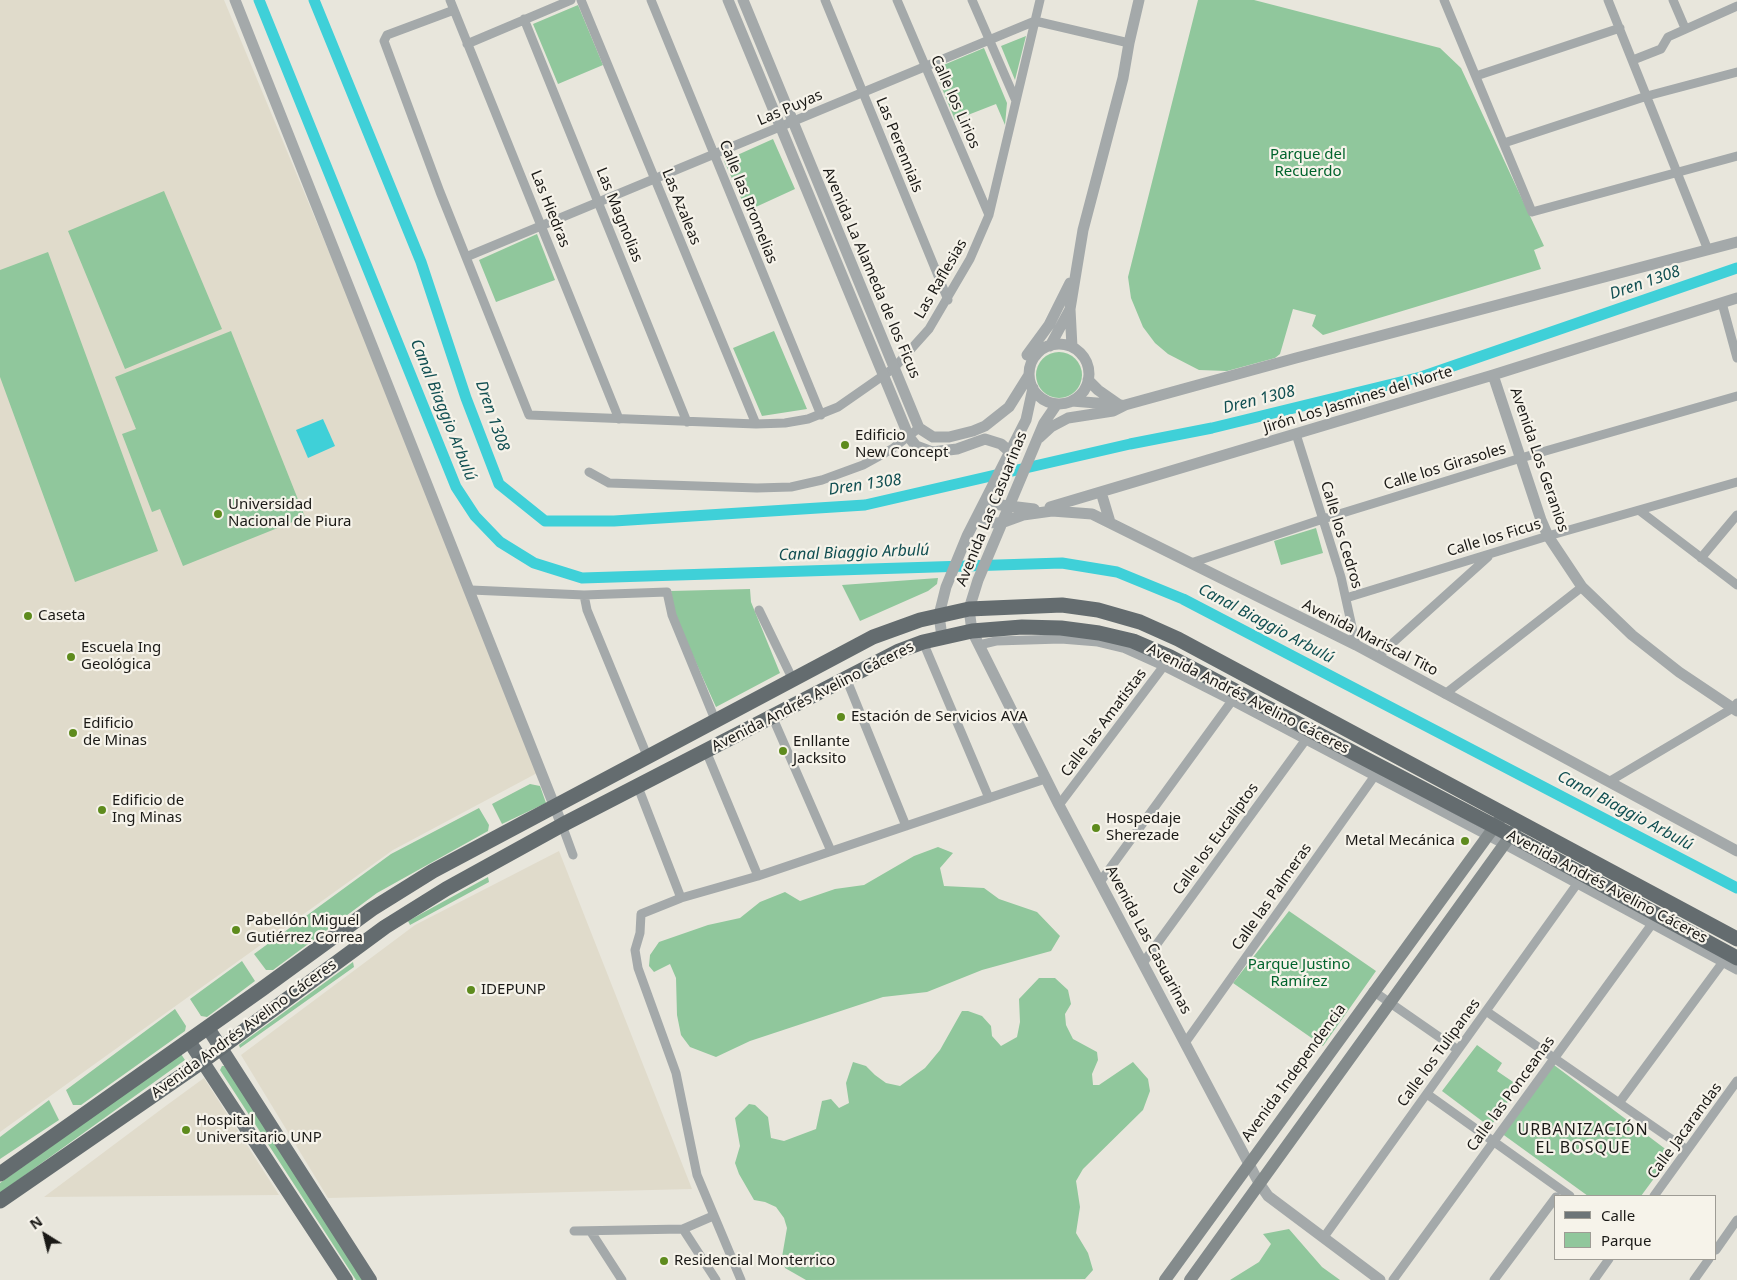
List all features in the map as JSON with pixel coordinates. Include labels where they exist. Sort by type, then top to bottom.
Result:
[{"type":"highway","name":"Avenida Andrés Avelino Cáceres","points":[[0,1174],[208,1028],[372,909],[433,871],[873,637],[940,615],[969,609],[1062,605],[1098,610],[1140,622],[1504,813],[1737,939]]},
{"type":"highway","name":"Avenida Andrés Avelino Cáceres","points":[[0,1200],[222,1048],[384,927],[446,889],[562,825],[846,678],[923,642],[972,631],[1022,627],[1061,628],[1099,633],[1167,661],[1508,840],[1730,960]]},
{"type":"highway","points":[[1146,652],[1155,629]]},
{"type":"main road","name":"Avenida Independencia","points":[[1165,1280],[1504,813]]},
{"type":"main road","points":[[1190,1280],[1520,822]]},
{"type":"main road","points":[[208,1028],[370,1280]]},
{"type":"main road","points":[[189,1041],[346,1280]]},
{"type":"street","points":[[235,0],[471,590],[556,806],[573,856]]},
{"type":"street","name":"Las Hiedras","points":[[450,0],[619,419]]},
{"type":"street","points":[[467,44],[571,0]]},
{"type":"street","name":"Las Azaleas","points":[[581,0],[756,424]]},
{"type":"street","name":"Calle las Bromelias","points":[[650,0],[821,415]]},
{"type":"street","name":"Avenida La Alameda de los Ficus","points":[[728,0],[787,125],[919,428]]},
{"type":"street","name":"Avenida La Alameda de los Ficus","points":[[743,0],[787,125],[909,437]]},
{"type":"street","name":"Las Perennials","points":[[825,0],[948,300]]},
{"type":"street","name":"Calle los Lirios","points":[[897,0],[924,68],[989,215]]},
{"type":"street","points":[[972,0],[1016,101]]},
{"type":"street","name":"Las Raflesias","points":[[466,257],[530,415],[756,424],[785,423],[821,415],[855,397],[894,368],[929,329],[948,300],[970,260],[989,215],[1040,0]]},
{"type":"street","points":[[1072,347],[1070,309],[1083,230],[1123,78],[1128,43],[1139,0]]},
{"type":"street","points":[[1444,0],[1532,212],[1737,156]]},
{"type":"street","points":[[1608,0],[1708,250]]},
{"type":"street","points":[[1673,0],[1685,28]]},
{"type":"street","points":[[1633,60],[1661,49],[1668,37],[1685,28],[1737,6]]},
{"type":"street","points":[[454,10],[387,36],[384,41],[466,257]]},
{"type":"street","name":"Las Magnolias","points":[[524,19],[600,202],[687,422]]},
{"type":"street","points":[[1035,20],[1128,43]]},
{"type":"street","name":"Las Puyas","points":[[466,257],[924,68],[1035,20]]},
{"type":"street","points":[[1476,76],[1620,28]]},
{"type":"street","points":[[1504,143],[1647,96],[1737,72]]},
{"type":"street","points":[[1029,376],[1033,388],[1043,399],[1057,404],[1072,401],[1121,405],[1737,242]]},
{"type":"street","points":[[1018,396],[1023,366],[1028,354],[1049,325],[1077,268]]},
{"type":"street","name":"Jirón Los Jasmines del Norte","points":[[986,500],[1023,509],[1044,507],[1101,492],[1493,375],[1737,298]]},
{"type":"street","points":[[1722,303],[1737,358]]},
{"type":"street","points":[[589,472],[609,482],[757,488],[791,486],[822,480],[863,465],[909,437],[919,428],[933,437],[949,437],[973,431],[998,417],[1018,396],[1029,376],[1035,357],[1050,346],[1070,309]]},
{"type":"street","points":[[1050,346],[1061,344],[1072,347],[1086,361],[1089,370],[1088,380],[1083,392],[1072,401]]},
{"type":"street","name":"Avenida Los Geranios","points":[[1493,375],[1548,536],[1582,587],[1632,635],[1679,672],[1736,707]]},
{"type":"street","points":[[1088,380],[1098,390],[1121,405]]},
{"type":"street","name":"Avenida Las Casuarinas","points":[[942,637],[940,615],[946,587],[967,536],[1026,420],[1033,388]]},
{"type":"street","name":"Calle los Girasoles","points":[[1191,563],[1323,519],[1521,458],[1737,396]]},
{"type":"street","name":"Avenida Las Casuarinas","points":[[1057,404],[1044,423],[978,580],[969,609],[972,631],[1045,779],[1259,1184],[1268,1196],[1380,1280]]},
{"type":"street","points":[[1037,439],[1051,427],[1068,418],[1113,411],[1121,405]]},
{"type":"street","name":"Calle los Cedros","points":[[1296,434],[1346,598],[1356,645]]},
{"type":"street","points":[[909,437],[916,446],[932,452],[957,449],[985,440],[1001,444],[1008,454]]},
{"type":"street","name":"Calle los Ficus","points":[[1346,598],[1548,536],[1737,482]]},
{"type":"street","points":[[1101,492],[1110,522]]},
{"type":"street","name":"Avenida Mariscal Tito","points":[[974,522],[1001,522],[1023,515],[1067,510],[1092,514],[1356,645],[1737,851]]},
{"type":"street","points":[[1640,511],[1737,585]]},
{"type":"street","points":[[1701,558],[1737,515]]},
{"type":"street","points":[[1377,656],[1491,554]]},
{"type":"street","points":[[1445,694],[1582,587]]},
{"type":"street","points":[[471,590],[584,595],[667,592],[672,615],[716,722]]},
{"type":"street","points":[[584,595],[587,610],[648,758]]},
{"type":"street","points":[[759,610],[793,680]]},
{"type":"street","name":"Avenida Andrés Avelino Cáceres","points":[[979,645],[996,641],[1061,639],[1098,642],[1146,652]]},
{"type":"street","points":[[923,642],[989,798]]},
{"type":"street","name":"Calle las Amatistas","points":[[1059,805],[1167,661]]},
{"type":"street","points":[[846,678],[906,826]]},
{"type":"street","points":[[1100,882],[1235,697]]},
{"type":"street","points":[[1610,781],[1736,707]]},
{"type":"street","points":[[772,716],[831,851]]},
{"type":"street","name":"Calle los Eucaliptos","points":[[1143,963],[1308,736]]},
{"type":"street","points":[[706,751],[758,876]]},
{"type":"street","name":"Calle las Palmeras","points":[[1185,1043],[1377,772]]},
{"type":"street","points":[[741,1280],[697,1175],[676,1073],[638,968],[636,950],[640,933],[641,914],[681,898],[758,876],[1045,779]]},
{"type":"street","points":[[638,787],[681,898]]},
{"type":"street","name":"Avenida Andrés Avelino Cáceres","points":[[1508,840],[1577,884],[1652,924],[1730,960],[1737,970]]},
{"type":"street","name":"Calle los Tulipanes","points":[[1324,1237],[1577,884]]},
{"type":"street","name":"Calle las Ponceanas","points":[[1393,1280],[1652,924]]},
{"type":"street","points":[[1618,1103],[1730,960]]},
{"type":"street","points":[[1373,991],[1458,1050]]},
{"type":"street","points":[[1486,1011],[1687,1150]]},
{"type":"street","name":"Calle Jacarandas","points":[[1657,1195],[1687,1150],[1737,1082]]},
{"type":"street","points":[[1427,1094],[1493,1142],[1558,1195]]},
{"type":"street","points":[[1494,1280],[1554,1200]]},
{"type":"street","points":[[574,1230],[591,1232],[683,1229],[713,1216]]},
{"type":"street","points":[[1719,1238],[1737,1220]]},
{"type":"street","points":[[683,1229],[716,1280]]},
{"type":"street","points":[[591,1232],[622,1280]]},
{"type":"street","points":[[1594,1280],[1608,1260]]},
{"type":"street","points":[[1694,1280],[1708,1260]]},
{"type":"shaded area","name":"Universidad Nacional de Piura","points":[[0,0],[224,0],[412,451],[539,772],[393,850],[0,1132]]},
{"type":"shaded area","name":"IDEPUNP","points":[[559,851],[692,1189],[328,1198],[241,1055],[415,925]]},
{"type":"shaded area","name":"Hospital Universitario UNP","points":[[204,1078],[279,1195],[44,1197],[167,1105]]},
{"type":"green space","name":"Parque del Recuerdo","points":[[1198,0],[1254,0],[1440,48],[1461,68],[1544,246],[1534,250],[1541,269],[1323,335],[1312,326],[1316,315],[1293,309],[1280,354],[1275,358],[1227,371],[1199,370],[1168,354],[1155,343],[1143,327],[1131,298],[1128,277]]},
{"type":"green space","points":[[578,5],[603,65],[558,84],[533,24]]},
{"type":"green space","points":[[1026,36],[1015,80],[1001,46]]},
{"type":"green space","points":[[984,48],[1007,103],[1005,125],[996,104],[955,120],[934,69]]},
{"type":"green space","points":[[773,139],[795,189],[747,211],[724,161]]},
{"type":"green space","points":[[164,191],[222,329],[125,369],[68,231]]},
{"type":"green space","points":[[537,234],[555,280],[496,302],[479,260]]},
{"type":"green space","points":[[48,252],[158,551],[75,582],[0,377],[0,270]]},
{"type":"green space","points":[[231,331],[305,517],[183,566],[160,509],[152,512],[122,434],[136,429],[115,377]]},
{"type":"green space","points":[[774,331],[807,409],[762,416],[733,348]]},
{"type":"green space","points":[[1064,352],[1076,358],[1081,366],[1081,384],[1076,392],[1068,397],[1054,398],[1042,392],[1037,384],[1036,370],[1042,358],[1050,353]]},
{"type":"green space","points":[[1316,528],[1323,553],[1281,565],[1274,541]]},
{"type":"green space","points":[[938,578],[937,584],[928,591],[860,621],[842,585]]},
{"type":"green space","points":[[750,589],[751,602],[780,673],[716,707],[680,627],[674,610],[671,591]]},
{"type":"green space","points":[[530,784],[540,786],[546,803],[502,824],[492,804]]},
{"type":"green space","points":[[479,808],[489,825],[488,831],[377,893],[273,970],[266,970],[254,954],[391,854]]},
{"type":"green space","points":[[938,847],[953,853],[940,868],[944,886],[984,888],[999,899],[1037,912],[1060,936],[1051,951],[982,970],[927,992],[883,997],[750,1041],[716,1057],[690,1047],[681,1035],[677,1015],[676,978],[670,964],[654,972],[649,966],[650,955],[659,942],[708,925],[740,918],[760,902],[785,892],[800,901],[835,889],[864,885],[914,856]]},
{"type":"green space","points":[[488,877],[489,882],[410,925],[408,921]]},
{"type":"green space","name":"Parque Justino Ramírez","points":[[1289,911],[1376,971],[1323,1046],[1233,983]]},
{"type":"green space","points":[[242,961],[255,981],[207,1017],[201,1016],[190,999]]},
{"type":"green space","points":[[353,962],[354,967],[240,1048],[239,1045]]},
{"type":"green space","points":[[1039,978],[1055,978],[1068,990],[1071,1004],[1065,1014],[1066,1025],[1073,1039],[1097,1052],[1098,1060],[1092,1074],[1093,1085],[1099,1085],[1133,1062],[1148,1079],[1150,1091],[1143,1110],[1083,1169],[1076,1181],[1080,1207],[1076,1233],[1088,1253],[1093,1270],[1085,1279],[806,1280],[785,1268],[782,1257],[787,1228],[784,1218],[776,1207],[754,1200],[739,1174],[735,1163],[740,1146],[735,1118],[749,1104],[755,1105],[768,1117],[771,1138],[784,1141],[816,1129],[822,1101],[831,1099],[839,1108],[849,1103],[846,1083],[853,1062],[866,1066],[886,1083],[900,1086],[925,1068],[940,1050],[962,1011],[982,1016],[991,1026],[992,1036],[1001,1046],[1017,1037],[1020,1022],[1019,999]]},
{"type":"green space","points":[[175,1009],[186,1026],[185,1031],[81,1105],[73,1105],[66,1090]]},
{"type":"green space","points":[[1477,1045],[1502,1063],[1497,1071],[1519,1086],[1490,1127],[1442,1091]]},
{"type":"green space","points":[[181,1054],[185,1060],[0,1193],[0,1183]]},
{"type":"green space","points":[[1554,1065],[1672,1154],[1642,1195],[1587,1195],[1501,1133]]},
{"type":"green space","points":[[222,1066],[227,1066],[366,1280],[356,1280],[220,1070]]},
{"type":"green space","points":[[49,1100],[59,1120],[0,1159],[0,1137]]},
{"type":"green space","points":[[1289,1229],[1322,1267],[1340,1280],[1230,1280],[1259,1262],[1271,1244],[1263,1234]]},
{"type":"water","points":[[323,419],[335,446],[308,458],[296,430]]},
{"type":"waterway","name":"Canal Biaggio Arbulú","points":[[259,0],[456,487],[475,516],[500,542],[534,563],[582,578],[1062,563],[1117,572],[1183,599],[1737,888]]},
{"type":"waterway","name":"Dren 1308","points":[[314,0],[421,262],[466,398],[499,484],[545,521],[614,521],[865,505],[1130,444],[1212,428],[1421,377],[1737,268]]},
{"type":"place","name":"Edificio New Concept","points":[[845,445]]},
{"type":"place","name":"Universidad Nacional de Piura","points":[[218,514]]},
{"type":"place","name":"Caseta","points":[[28,616]]},
{"type":"place","name":"Escuela Ing Geológica","points":[[71,657]]},
{"type":"place","name":"Estación de Servicios AVA","points":[[841,717]]},
{"type":"place","name":"Edificio de Minas","points":[[73,733]]},
{"type":"place","name":"Enllante Jacksito","points":[[783,751]]},
{"type":"place","name":"Edificio de Ing Minas","points":[[102,810]]},
{"type":"place","name":"Hospedaje Sherezade","points":[[1096,828]]},
{"type":"place","name":"Metal Mecánica","points":[[1465,841]]},
{"type":"place","name":"Pabellón Miguel Gutiérrez Correa","points":[[236,930]]},
{"type":"place","name":"IDEPUNP","points":[[471,990]]},
{"type":"place","name":"Hospital Universitario UNP","points":[[186,1130]]},
{"type":"place","name":"Residencial Monterrico","points":[[664,1261]]},
{"type":"district","name":"URBANIZACIÓN EL BOSQUE","points":[[1583,1139]]}]
